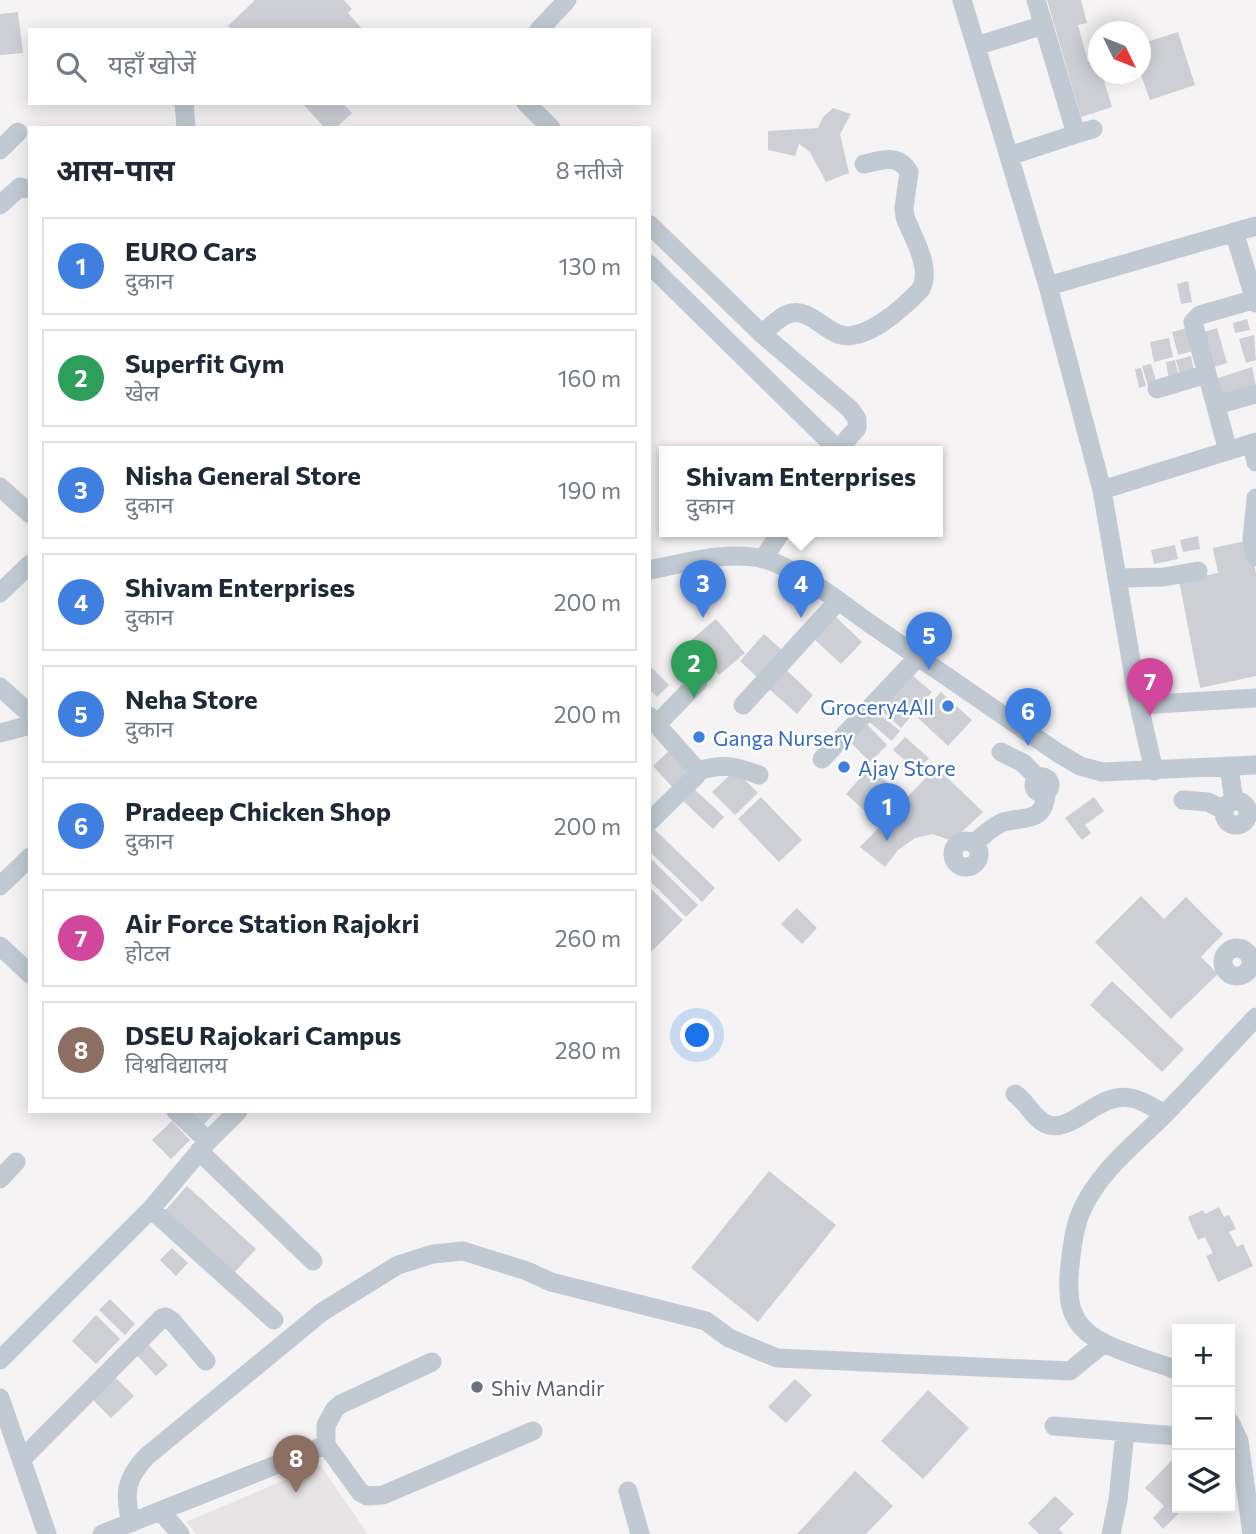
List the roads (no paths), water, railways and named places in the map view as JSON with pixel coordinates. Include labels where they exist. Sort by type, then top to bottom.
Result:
[{"type":"street","points":[[541,28],[567,0]]},
{"type":"street","points":[[1009,156],[1085,132],[1036,0]]},
{"type":"street","points":[[964,1],[1048,286],[1102,490],[1139,705],[1154,771]]},
{"type":"street","points":[[976,46],[1044,25]]},
{"type":"street","points":[[184,105],[186,126]]},
{"type":"street","points":[[528,105],[549,126]]},
{"type":"street","points":[[0,150],[18,132]]},
{"type":"street","points":[[762,334],[787,314],[796,313],[812,318],[838,334],[858,336],[869,332],[921,289],[925,282],[924,268],[904,208],[909,172],[901,161],[889,158],[864,164]]},
{"type":"street","points":[[0,205],[20,187],[28,189]]},
{"type":"street","points":[[651,226],[762,334],[850,409],[857,419],[857,428],[840,446]]},
{"type":"street","points":[[1048,286],[1256,226]]},
{"type":"street","points":[[1228,451],[1193,322],[1200,315],[1256,301],[1234,232]]},
{"type":"street","points":[[651,266],[832,446]]},
{"type":"street","points":[[1157,389],[1207,374]]},
{"type":"street","points":[[1216,405],[1256,394]]},
{"type":"street","points":[[1102,490],[1228,451],[1255,449]]},
{"type":"street","points":[[0,487],[28,512]]},
{"type":"street","points":[[1256,498],[1252,540],[1256,557]]},
{"type":"street","points":[[763,558],[778,537]]},
{"type":"street","points":[[651,570],[722,556],[763,558],[786,568],[1080,766],[1102,772],[1256,765]]},
{"type":"street","points":[[0,593],[28,566]]},
{"type":"street","points":[[1117,578],[1164,577],[1198,571]]},
{"type":"street","points":[[743,705],[838,601]]},
{"type":"street","points":[[822,759],[918,657]]},
{"type":"street","points":[[698,682],[653,720],[698,771]]},
{"type":"street","points":[[0,687],[28,712]]},
{"type":"street","points":[[1139,705],[1256,698]]},
{"type":"street","points":[[0,733],[28,726]]},
{"type":"street","points":[[974,844],[1000,823],[1024,820],[1038,813],[1045,802],[1045,784],[1017,759],[1001,752]]},
{"type":"street","points":[[651,820],[698,771],[716,765],[730,766],[759,775]]},
{"type":"street","points":[[1045,784],[1080,766]]},
{"type":"street","points":[[1183,800],[1240,808],[1229,766]]},
{"type":"street","points":[[0,886],[28,859]]},
{"type":"street","points":[[0,946],[28,972]]},
{"type":"street","points":[[1172,1368],[1104,1343],[1088,1334],[1078,1321],[1068,1301],[1071,1257],[1080,1214],[1093,1189],[1112,1166],[1256,1017]]},
{"type":"street","points":[[1015,1094],[1037,1118],[1054,1126],[1063,1125],[1105,1100],[1115,1098],[1132,1098],[1165,1114]]},
{"type":"street","points":[[178,1113],[204,1146],[313,1261]]},
{"type":"street","points":[[0,1360],[150,1209],[236,1113]]},
{"type":"street","points":[[0,1179],[16,1162]]},
{"type":"street","points":[[150,1209],[274,1320]]},
{"type":"street","points":[[131,1523],[125,1499],[128,1484],[135,1468],[147,1457],[322,1312],[398,1265],[433,1254],[463,1251],[527,1271],[551,1282],[706,1321],[729,1338],[777,1358],[1070,1371],[1104,1343]]},
{"type":"street","points":[[22,1459],[162,1318],[166,1317],[172,1321],[206,1362]]},
{"type":"street","points":[[432,1362],[341,1404],[326,1425],[326,1445],[354,1487],[367,1496],[383,1495],[533,1431]]},
{"type":"street","points":[[0,1398],[47,1534]]},
{"type":"street","points":[[1054,1426],[1172,1436]]},
{"type":"street","points":[[1111,1534],[1118,1500],[1125,1432]]},
{"type":"street","points":[[102,1534],[326,1445]]},
{"type":"street","points":[[1235,1446],[1252,1534]]},
{"type":"street","points":[[628,1491],[640,1534]]},
{"type":"street","points":[[160,1511],[180,1534]]},
{"type":"place","name":"Nisha General Store","points":[[703,618]]},
{"type":"place","name":"Shivam Enterprises","points":[[801,618]]},
{"type":"place","name":"Neha Store","points":[[929,670]]},
{"type":"place","name":"Superfit Gym","points":[[694,698]]},
{"type":"place","name":"Grocery4All","points":[[948,706]]},
{"type":"place","name":"Air Force Station Rajokri","points":[[1150,716]]},
{"type":"place","name":"Ganga Nursery","points":[[699,737]]},
{"type":"place","name":"Pradeep Chicken Shop","points":[[1028,746]]},
{"type":"place","name":"Ajay Store","points":[[844,767]]},
{"type":"place","name":"EURO Cars","points":[[887,841]]},
{"type":"place","name":"Shiv Mandir","points":[[477,1387]]},
{"type":"place","name":"DSEU Rajokari Campus","points":[[296,1493]]}]
